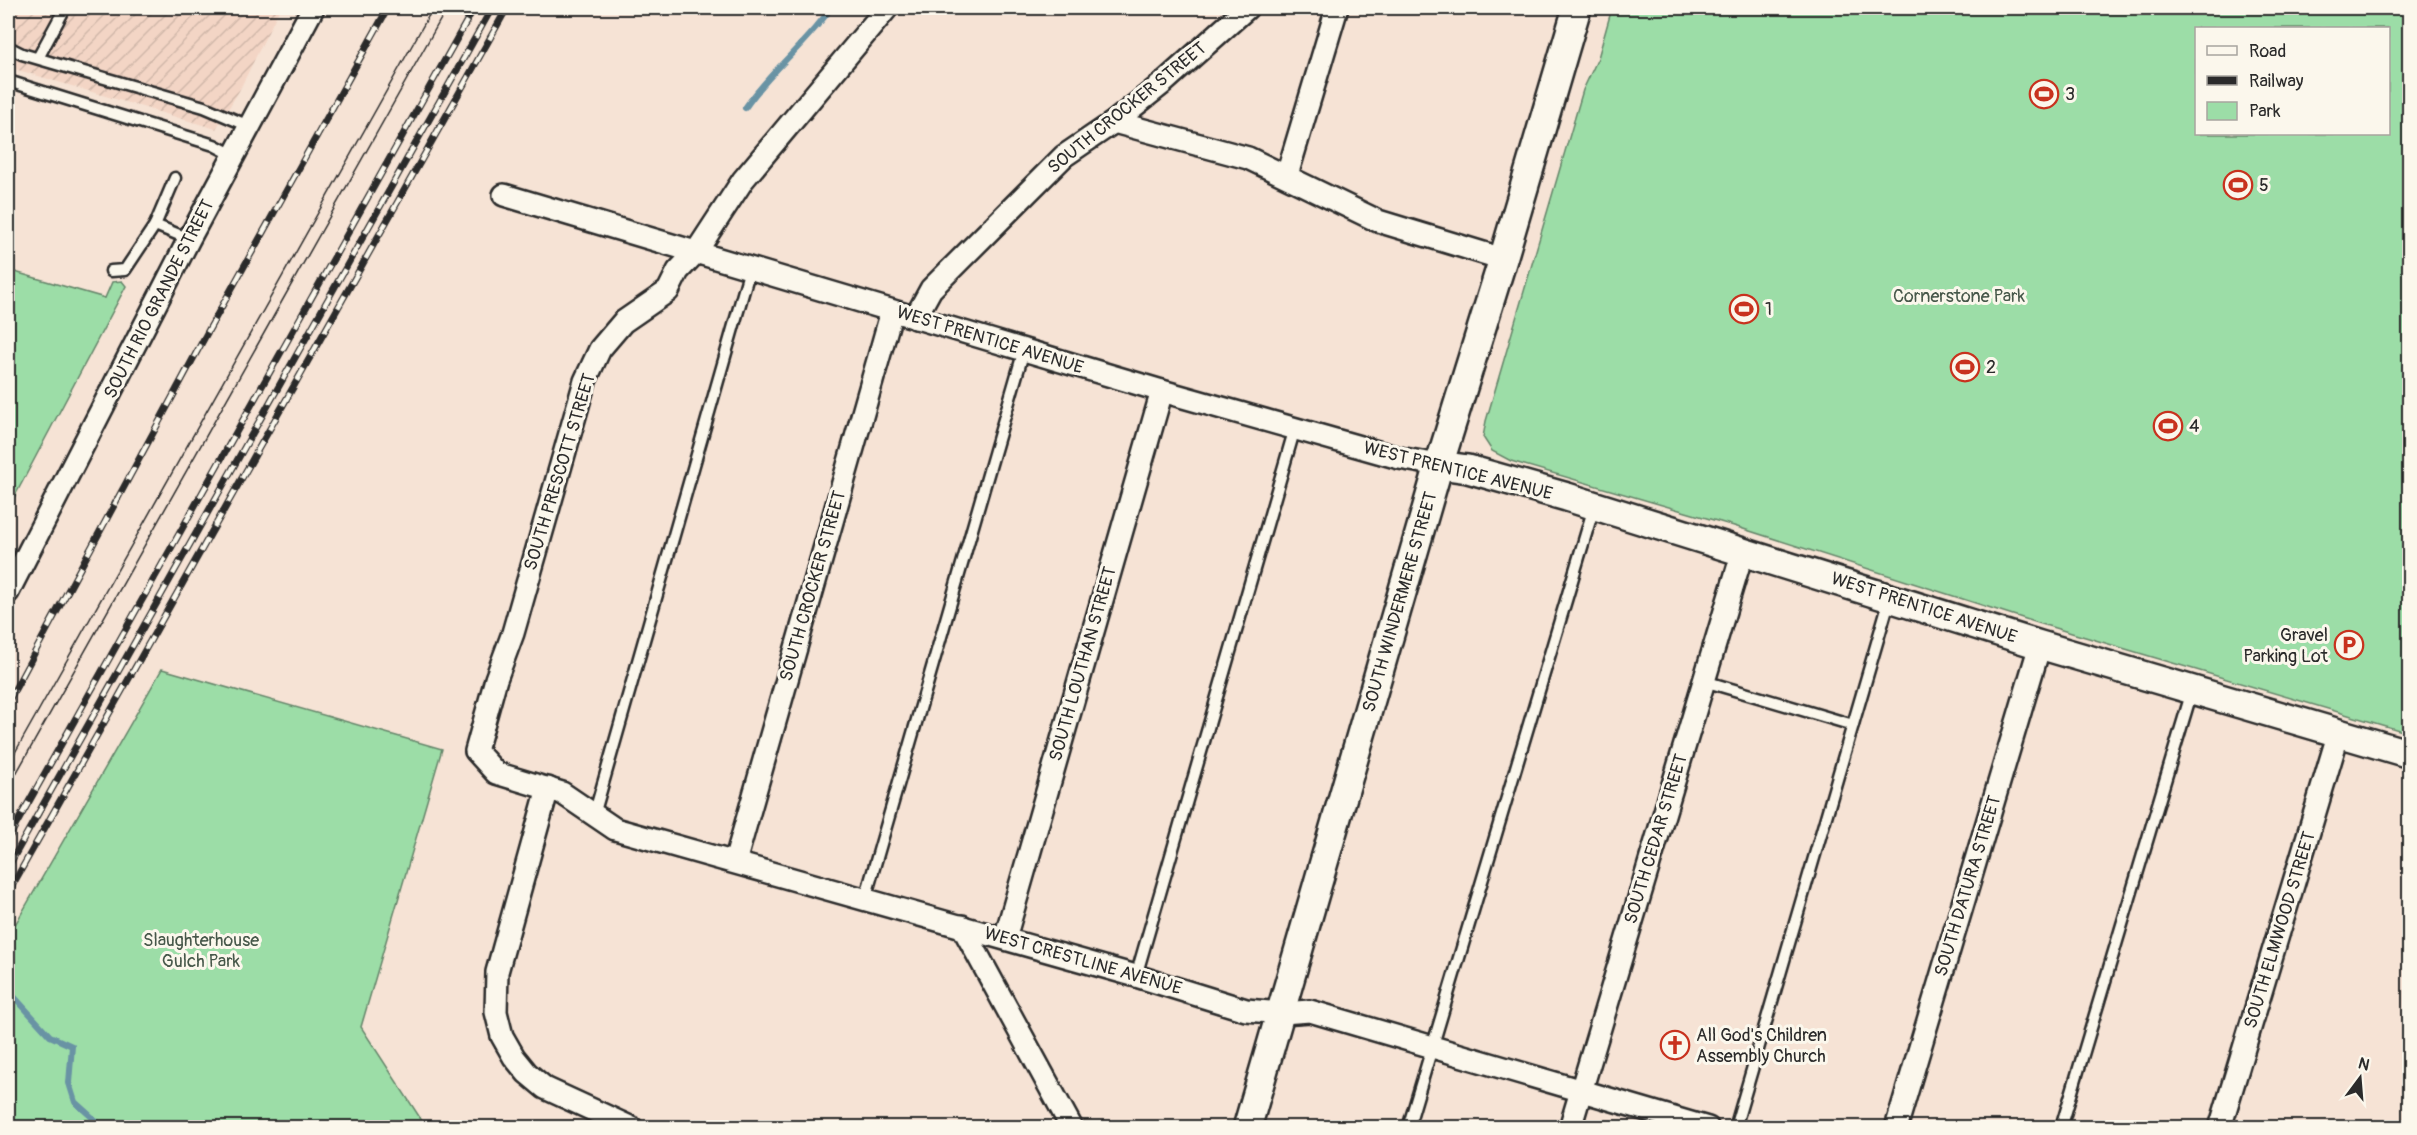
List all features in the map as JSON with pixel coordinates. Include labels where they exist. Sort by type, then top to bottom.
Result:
[{"type":"street","name":"SOUTH RIO GRANDE STREET","points":[[8,592],[189,239],[313,8]]},
{"type":"street","name":"SOUTH PRESCOTT STREET","points":[[476,751],[496,679],[513,633],[585,381],[600,349],[623,322],[668,291],[678,271],[696,252],[743,180],[887,8]]},
{"type":"street","name":"SOUTH CROCKER STREET","points":[[915,318],[931,289],[1064,156],[1114,122],[1163,83],[1247,8]]},
{"type":"street","points":[[1287,175],[1337,8]]},
{"type":"street","name":"SOUTH WINDERMERE STREET","points":[[1247,1128],[1439,465],[1577,8]]},
{"type":"street","points":[[1114,122],[1208,145],[1248,158],[1378,221],[1503,259]]},
{"type":"street","name":"WEST PRENTICE AVENUE","points":[[504,195],[1162,391],[1400,458],[1468,469],[1595,506],[2040,645],[2409,754]]},
{"type":"street","name":"SOUTH CROCKER STREET","points":[[735,862],[892,310]]},
{"type":"street","name":"SOUTH LOUTHAN STREET","points":[[1005,938],[1162,391]]},
{"type":"street","name":"SOUTH CEDAR STREET","points":[[1570,1128],[1743,551]]},
{"type":"street","name":"SOUTH DATURA STREET","points":[[1896,1128],[2040,645]]},
{"type":"street","name":"SOUTH ELMWOOD STREET","points":[[2220,1128],[2339,732]]},
{"type":"street","name":"WEST CRESTLINE AVENUE","points":[[476,751],[496,773],[562,793],[615,829],[1005,938],[1246,1010],[1282,1013],[1310,1011],[1708,1128]]},
{"type":"street","points":[[548,788],[497,972],[495,1012],[502,1036],[514,1057],[527,1073],[545,1088],[632,1128]]},
{"type":"street","points":[[962,926],[1072,1128]]},
{"type":"lane","points":[[38,58],[65,8]]},
{"type":"lane","points":[[8,47],[204,107],[249,126]]},
{"type":"lane","points":[[8,81],[214,146],[233,155]]},
{"type":"lane","points":[[111,270],[125,270],[155,225],[175,178]]},
{"type":"lane","points":[[155,225],[189,239]]},
{"type":"lane","points":[[594,814],[750,269]]},
{"type":"lane","points":[[864,899],[1024,350]]},
{"type":"lane","points":[[1136,976],[1294,428]]},
{"type":"lane","points":[[1408,1128],[1595,506]]},
{"type":"lane","points":[[1735,1128],[1891,598]]},
{"type":"lane","points":[[1704,681],[1853,725]]},
{"type":"lane","points":[[2061,1128],[2192,690]]},
{"type":"shaded area","points":[[8,8],[280,8],[239,91],[216,129],[8,67]]},
{"type":"green space","name":"Cornerstone Park","points":[[1612,8],[2409,8],[2409,733],[2038,623],[1734,526],[1511,461],[1492,451],[1483,437],[1486,421],[1583,90],[1598,58]]},
{"type":"green space","points":[[8,270],[105,298],[112,282],[122,281],[126,286],[8,509]]},
{"type":"green space","name":"Slaughterhouse Gulch Park","points":[[162,669],[442,749],[361,1027],[426,1127],[8,1127],[8,937]]},
{"type":"waterway","points":[[745,108],[831,8]]},
{"type":"waterway","points":[[8,990],[50,1036],[72,1046],[69,1083],[75,1102],[104,1128]]},
{"type":"tram line","points":[[8,765],[433,8]]},
{"type":"tram line","points":[[8,788],[447,8]]},
{"type":"railway","points":[[8,702],[207,333],[388,8]]},
{"type":"railway","points":[[8,839],[474,8]]},
{"type":"railway","points":[[8,867],[492,8]]},
{"type":"railway","points":[[8,893],[507,8]]},
{"type":"place","name":"3","points":[[2044,94]]},
{"type":"place","name":"5","points":[[2238,185]]},
{"type":"place","name":"1","points":[[1744,309]]},
{"type":"place","name":"2","points":[[1965,367]]},
{"type":"place","name":"4","points":[[2168,426]]},
{"type":"place","name":"Gravel Parking Lot","points":[[2349,645]]},
{"type":"place","name":"All God's Children Assembly Church","points":[[1675,1045]]}]
